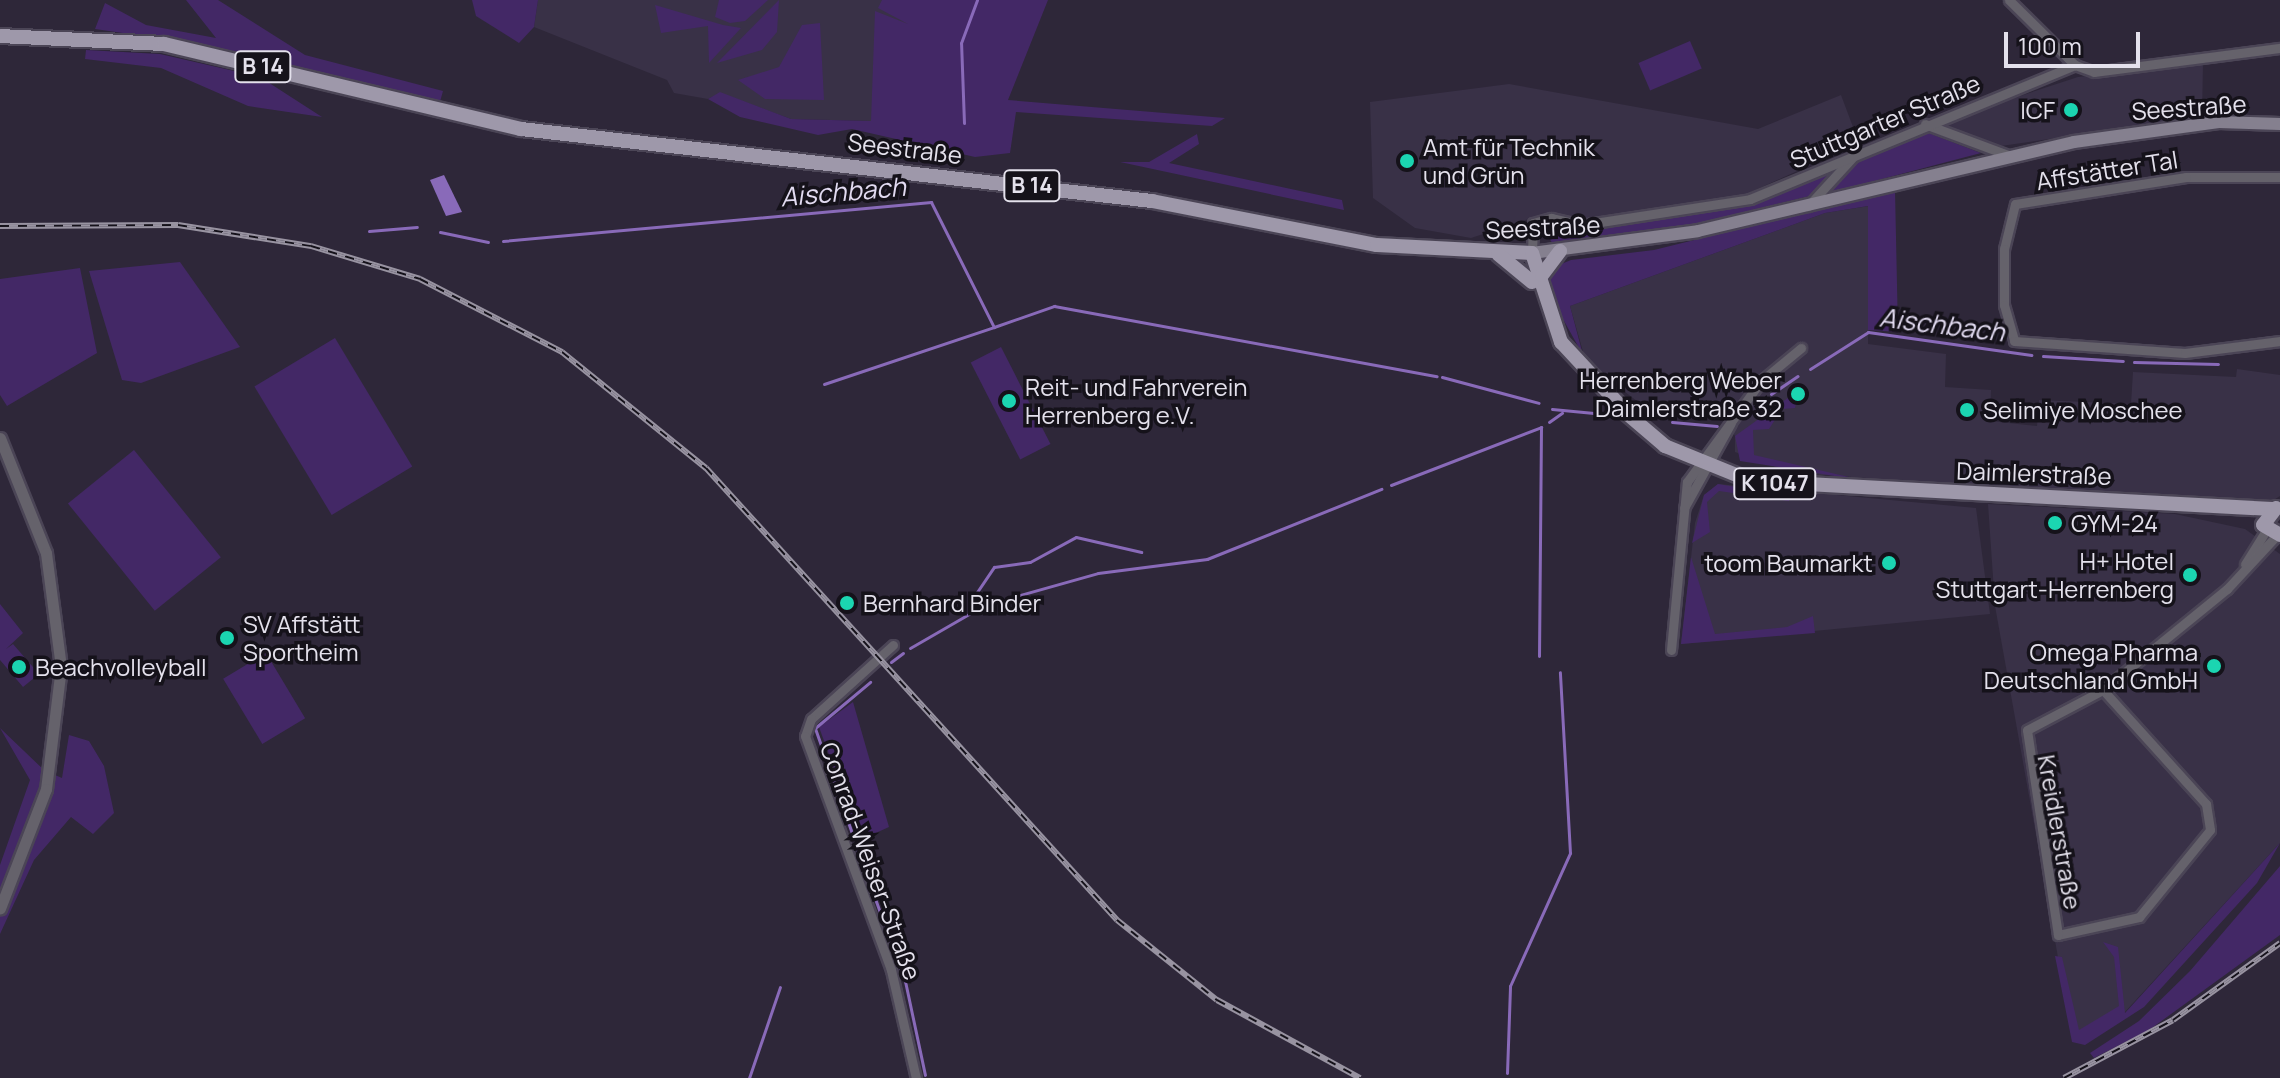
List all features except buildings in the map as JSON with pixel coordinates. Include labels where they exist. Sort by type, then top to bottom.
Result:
[{"type":"main road","name":"Seestraße","points":[[0,36],[164,44],[521,129],[1121,197],[1377,245],[1498,254],[1560,251],[1807,206],[2008,155],[2140,131],[2280,124]]},
{"type":"main road","points":[[1498,254],[1537,278],[1560,251]]},
{"type":"main road","name":"Daimlerstraße","points":[[1532,253],[1555,330],[1573,360],[1643,431],[1751,481],[2224,509],[2278,507]]},
{"type":"main road","points":[[2271,531],[2278,507]]},
{"type":"main road","name":"Daimlerstraße","points":[[2224,509],[2271,531]]},
{"type":"street","points":[[2009,0],[2075,65]]},
{"type":"street","name":"Stuttgarter Straße","points":[[1532,253],[1533,223],[1551,218],[1581,225],[1750,199],[1925,124],[2075,65],[2094,72],[2280,48]]},
{"type":"street","points":[[1925,124],[2008,155]]},
{"type":"street","points":[[1807,206],[1854,155]]},
{"type":"street","name":"Affstätter Tal","points":[[2280,177],[2186,177],[2015,204],[2004,249],[2004,305],[2014,341],[2185,353],[2280,341]]},
{"type":"street","points":[[1671,650],[1684,508],[1707,462],[1761,381],[1801,348]]},
{"type":"street","points":[[0,438],[46,553],[61,667],[46,789],[0,908]]},
{"type":"street","points":[[2103,690],[2234,580],[2271,531]]},
{"type":"street","name":"Conrad-Weiser-Straße","points":[[893,645],[811,719],[805,736],[891,970],[916,1078]]},
{"type":"street","name":"Kreidlerstraße","points":[[2103,690],[2206,804],[2210,830],[2202,849],[2129,924],[2058,935],[2024,736],[2103,690]]},
{"type":"shaded area","points":[[186,0],[218,0],[305,55],[443,91],[438,109],[192,43],[95,29],[105,3],[146,25],[216,38]]},
{"type":"shaded area","points":[[472,0],[538,0],[534,27],[519,43],[476,16]]},
{"type":"shaded area","points":[[538,0],[1035,0],[871,121],[791,119],[720,93],[708,99],[674,93],[667,80],[534,27]]},
{"type":"shaded area","points":[[719,0],[768,0],[745,21],[730,23],[715,17]]},
{"type":"shaded area","points":[[779,0],[777,32],[762,50],[717,63]]},
{"type":"shaded area","points":[[882,0],[1048,0],[1008,100],[1225,118],[1212,126],[1016,112],[1010,153],[975,157],[852,129],[818,135],[740,117],[708,99],[720,92],[791,119],[871,121],[875,11],[908,24],[878,8]]},
{"type":"shaded area","points":[[655,5],[741,28],[709,63],[708,26],[661,33]]},
{"type":"shaded area","points":[[820,23],[824,100],[765,99],[738,80],[779,67],[802,25]]},
{"type":"shaded area","points":[[1690,41],[1702,69],[1650,90],[1638,63]]},
{"type":"shaded area","points":[[86,50],[160,54],[260,77],[322,117],[248,106],[161,68],[85,59]]},
{"type":"shaded area","points":[[2203,63],[2202,117],[1994,147],[1943,130],[1941,122],[2078,77]]},
{"type":"shaded area","points":[[1509,84],[1758,129],[1841,95],[1859,143],[1740,197],[1578,220],[1541,215],[1471,238],[1415,228],[1373,198],[1370,102]]},
{"type":"shaded area","points":[[1926,132],[1981,153],[1825,194],[1860,158]]},
{"type":"shaded area","points":[[1197,134],[1199,144],[1169,163],[1342,200],[1344,210],[1120,162],[1149,162]]},
{"type":"shaded area","points":[[1837,171],[1810,196],[1666,231],[1553,244],[1544,231],[1551,224],[1585,231],[1733,208]]},
{"type":"shaded area","points":[[444,175],[462,212],[446,216],[430,180]]},
{"type":"shaded area","points":[[1895,190],[1898,332],[1868,330],[1868,206],[1825,213],[1570,306],[1583,355],[1554,303],[1549,269],[1571,260],[1654,250]]},
{"type":"shaded area","points":[[1869,206],[1868,344],[1946,354],[1945,387],[1991,390],[1990,421],[2037,426],[2039,400],[2131,404],[2133,372],[2236,377],[2237,369],[2280,375],[2280,496],[2266,505],[1792,473],[1735,452],[1735,436],[1721,415],[1659,418],[1586,362],[1570,306],[1825,213]]},
{"type":"shaded area","points":[[180,262],[240,347],[141,383],[122,380],[89,271]]},
{"type":"shaded area","points":[[80,268],[97,353],[7,406],[0,395],[0,279]]},
{"type":"shaded area","points":[[335,338],[412,467],[332,515],[254,386]]},
{"type":"shaded area","name":"Reit- und Fahrverein Herrenberg e.V.","points":[[1001,347],[1050,444],[1020,460],[971,362]]},
{"type":"shaded area","points":[[1799,390],[1795,408],[1782,409],[1769,429],[1753,430],[1754,455],[1866,481],[1740,461],[1735,436]]},
{"type":"shaded area","points":[[134,450],[221,557],[155,611],[68,503]]},
{"type":"shaded area","points":[[1718,484],[1976,508],[1990,614],[1681,644],[1695,523],[1704,495]]},
{"type":"shaded area","points":[[1718,484],[1790,496],[1789,501],[1719,491],[1707,502],[1710,532],[1692,543],[1704,495]]},
{"type":"shaded area","points":[[1988,504],[2175,514],[2245,529],[2280,554],[2280,843],[2124,1013],[2073,1041],[1995,606]]},
{"type":"shaded area","points":[[1691,557],[1715,634],[1787,627],[1813,616],[1815,633],[1681,644]]},
{"type":"shaded area","points":[[0,604],[23,633],[6,649],[13,644],[39,674],[23,687],[0,660]]},
{"type":"shaded area","points":[[266,653],[305,718],[262,744],[223,679]]},
{"type":"shaded area","points":[[853,702],[889,827],[860,840],[819,727]]},
{"type":"shaded area","points":[[0,728],[46,772],[0,898],[0,865],[30,780]]},
{"type":"shaded area","points":[[69,735],[89,741],[104,766],[114,813],[93,834],[71,817],[34,860],[0,934],[0,916],[55,775],[62,778]]},
{"type":"shaded area","points":[[2280,843],[2257,883],[2144,1007],[2085,1045],[2072,1042],[2055,956],[2062,957],[2079,1030],[2119,1006],[2114,957],[2103,942],[2118,947],[2125,1013]]},
{"type":"shaded area","points":[[2280,866],[2280,935],[2149,1030],[2094,1058],[2090,1053],[2139,1021],[2190,971]]},
{"type":"waterway","points":[[964,123],[961,43],[977,0]]},
{"type":"waterway","name":"Aischbach","points":[[503,241],[931,202],[994,327],[1054,306],[1437,376]]},
{"type":"waterway","points":[[369,231],[417,227]]},
{"type":"waterway","points":[[440,232],[488,242]]},
{"type":"waterway","points":[[824,384],[994,327]]},
{"type":"waterway","name":"Aischbach","points":[[1810,369],[1868,332],[2031,355]]},
{"type":"waterway","name":"Aischbach","points":[[2043,356],[2123,361]]},
{"type":"waterway","name":"Aischbach","points":[[2134,362],[2218,364]]},
{"type":"waterway","name":"Aischbach","points":[[1771,394],[1798,376]]},
{"type":"waterway","name":"Aischbach","points":[[1442,377],[1539,403]]},
{"type":"waterway","name":"Aischbach","points":[[1552,409],[1594,413]]},
{"type":"waterway","points":[[1549,422],[1562,413]]},
{"type":"waterway","name":"Aischbach","points":[[1672,422],[1717,426]]},
{"type":"waterway","points":[[1391,485],[1541,427],[1539,656]]},
{"type":"waterway","points":[[988,604],[1098,573],[1207,559],[1381,489]]},
{"type":"waterway","points":[[975,595],[994,567],[1030,562],[1076,537],[1141,552]]},
{"type":"waterway","points":[[910,648],[981,607]]},
{"type":"waterway","points":[[891,662],[903,653]]},
{"type":"waterway","points":[[1507,1073],[1510,986],[1570,853],[1560,672]]},
{"type":"waterway","points":[[854,839],[815,728],[870,682]]},
{"type":"waterway","points":[[856,846],[905,981],[925,1075]]},
{"type":"waterway","points":[[749,1078],[780,987]]},
{"type":"railway","points":[[0,226],[178,225],[311,246],[420,279],[562,352],[706,468],[1117,920],[1217,1000],[1360,1078]]},
{"type":"railway","points":[[2064,1078],[2173,1020],[2280,943]]},
{"type":"place","name":"ICF","points":[[2071,110]]},
{"type":"place","name":"Amt für Technik und Grün","points":[[1407,161]]},
{"type":"place","name":"Herrenberg Weber Daimlerstraße 32","points":[[1798,394]]},
{"type":"place","name":"Reit- und Fahrverein Herrenberg e.V.","points":[[1009,401]]},
{"type":"place","name":"Selimiye Moschee","points":[[1967,410]]},
{"type":"place","name":"GYM-24","points":[[2055,523]]},
{"type":"place","name":"toom Baumarkt","points":[[1889,563]]},
{"type":"place","name":"H+ Hotel Stuttgart-Herrenberg","points":[[2190,575]]},
{"type":"place","name":"Bernhard Binder","points":[[847,603]]},
{"type":"place","name":"SV Affstätt Sportheim","points":[[227,638]]},
{"type":"place","name":"Omega Pharma Deutschland GmbH","points":[[2214,666]]},
{"type":"place","name":"Beachvolleyball","points":[[19,667]]}]
